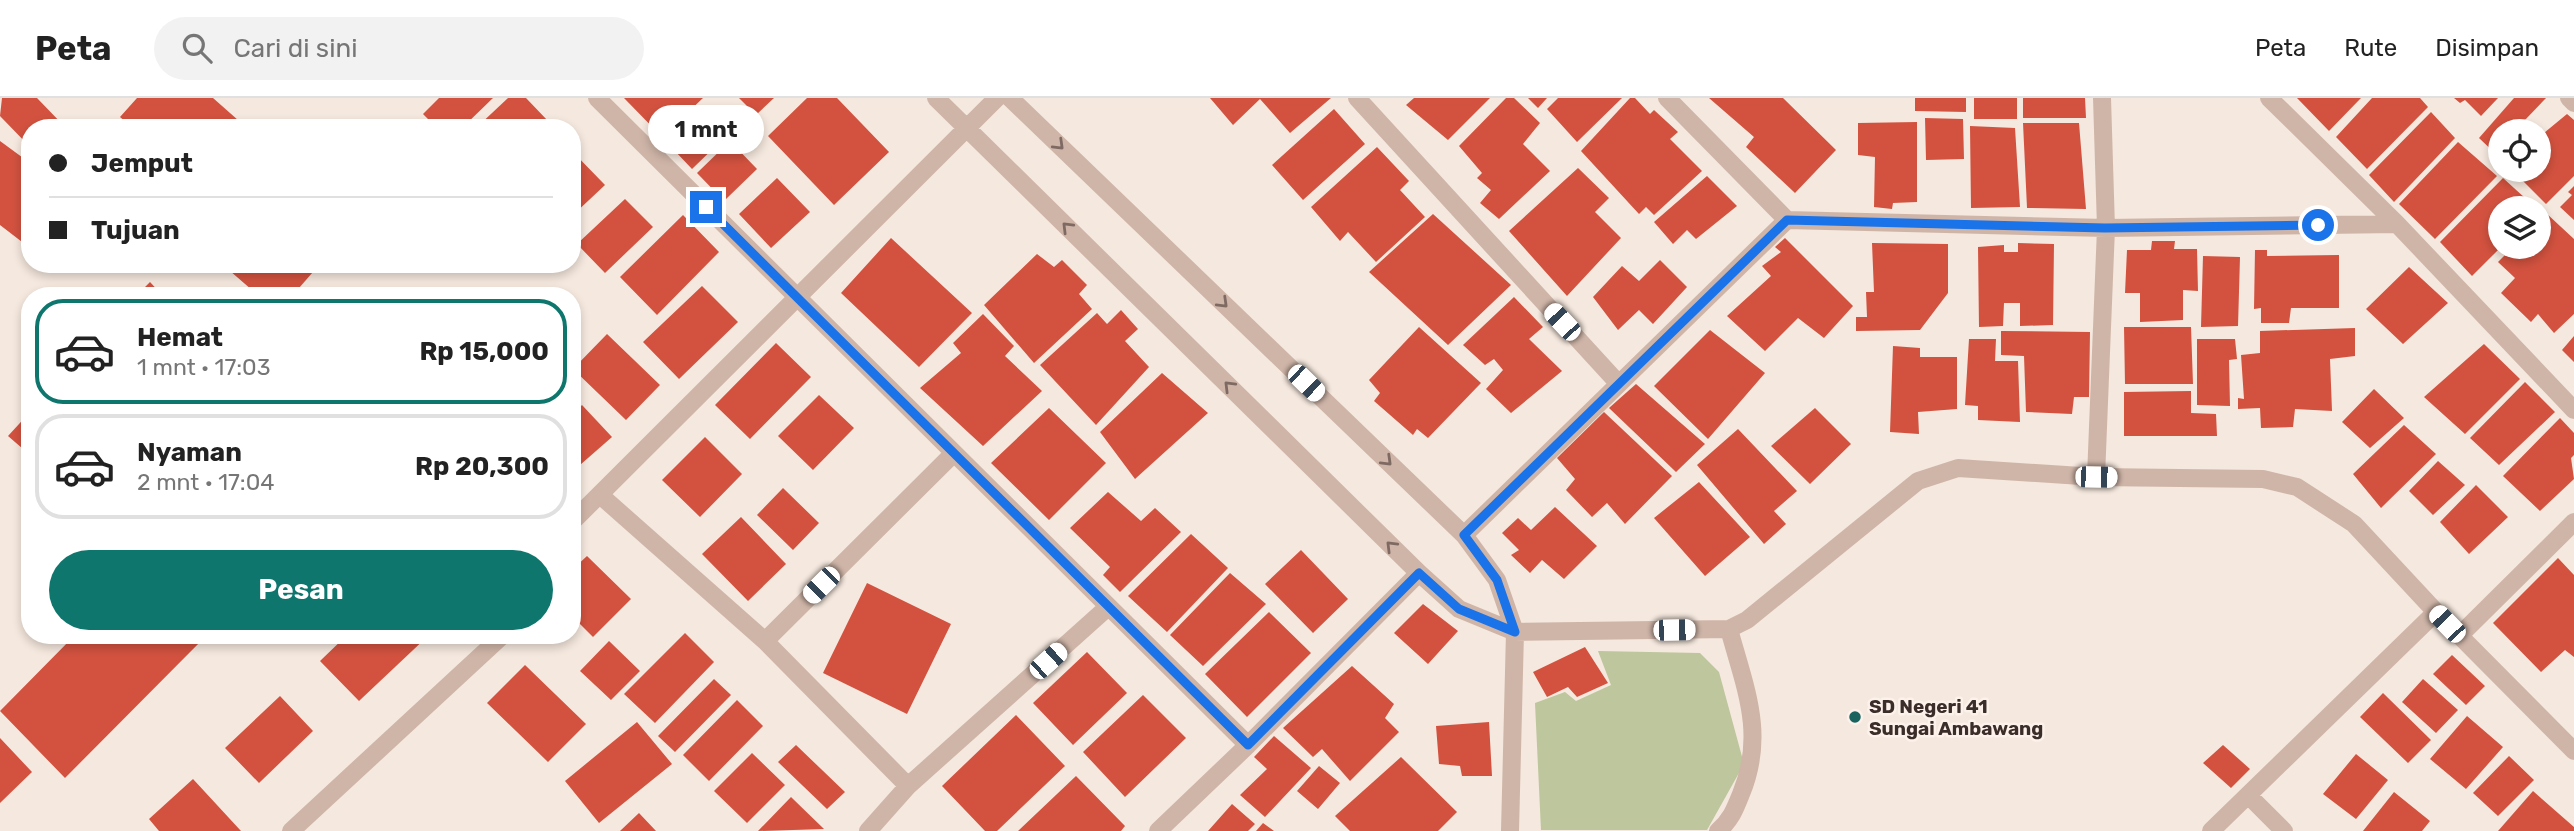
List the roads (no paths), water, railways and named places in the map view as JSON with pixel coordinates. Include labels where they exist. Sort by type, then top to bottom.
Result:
[{"type":"street","points":[[597,98],[1248,745]]},
{"type":"street","points":[[936,98],[1419,573],[1459,609],[1515,632],[1729,629],[1747,620],[1918,481],[1958,468],[2096,477],[2263,480],[2297,487],[2354,524],[2435,612],[2574,751]]},
{"type":"street","points":[[581,513],[997,98]]},
{"type":"street","points":[[1010,98],[1464,535],[1497,580],[1515,632],[1510,831]]},
{"type":"street","points":[[1357,98],[1618,383]]},
{"type":"street","points":[[1667,98],[1787,220],[2105,228],[2397,224]]},
{"type":"street","points":[[2096,477],[2105,228],[2102,98]]},
{"type":"street","points":[[2269,98],[2397,224],[2574,410]]},
{"type":"street","points":[[2569,98],[2574,103]]},
{"type":"street","points":[[1464,535],[1787,220]]},
{"type":"street","points":[[765,641],[954,453]]},
{"type":"street","points":[[600,495],[765,641],[908,786]]},
{"type":"street","points":[[2459,636],[2574,522]]},
{"type":"street","points":[[1158,831],[1248,745],[1419,573]]},
{"type":"street","points":[[868,831],[908,786],[1108,607]]},
{"type":"street","points":[[2211,831],[2435,612]]},
{"type":"street","points":[[1718,831],[1729,821],[1751,771],[1755,729],[1729,629]]},
{"type":"street","points":[[291,831],[493,644]]},
{"type":"street","points":[[2248,795],[2284,831]]},
{"type":"place","name":"SD Negeri 41 Sungai Ambawang","points":[[1855,717]]}]
